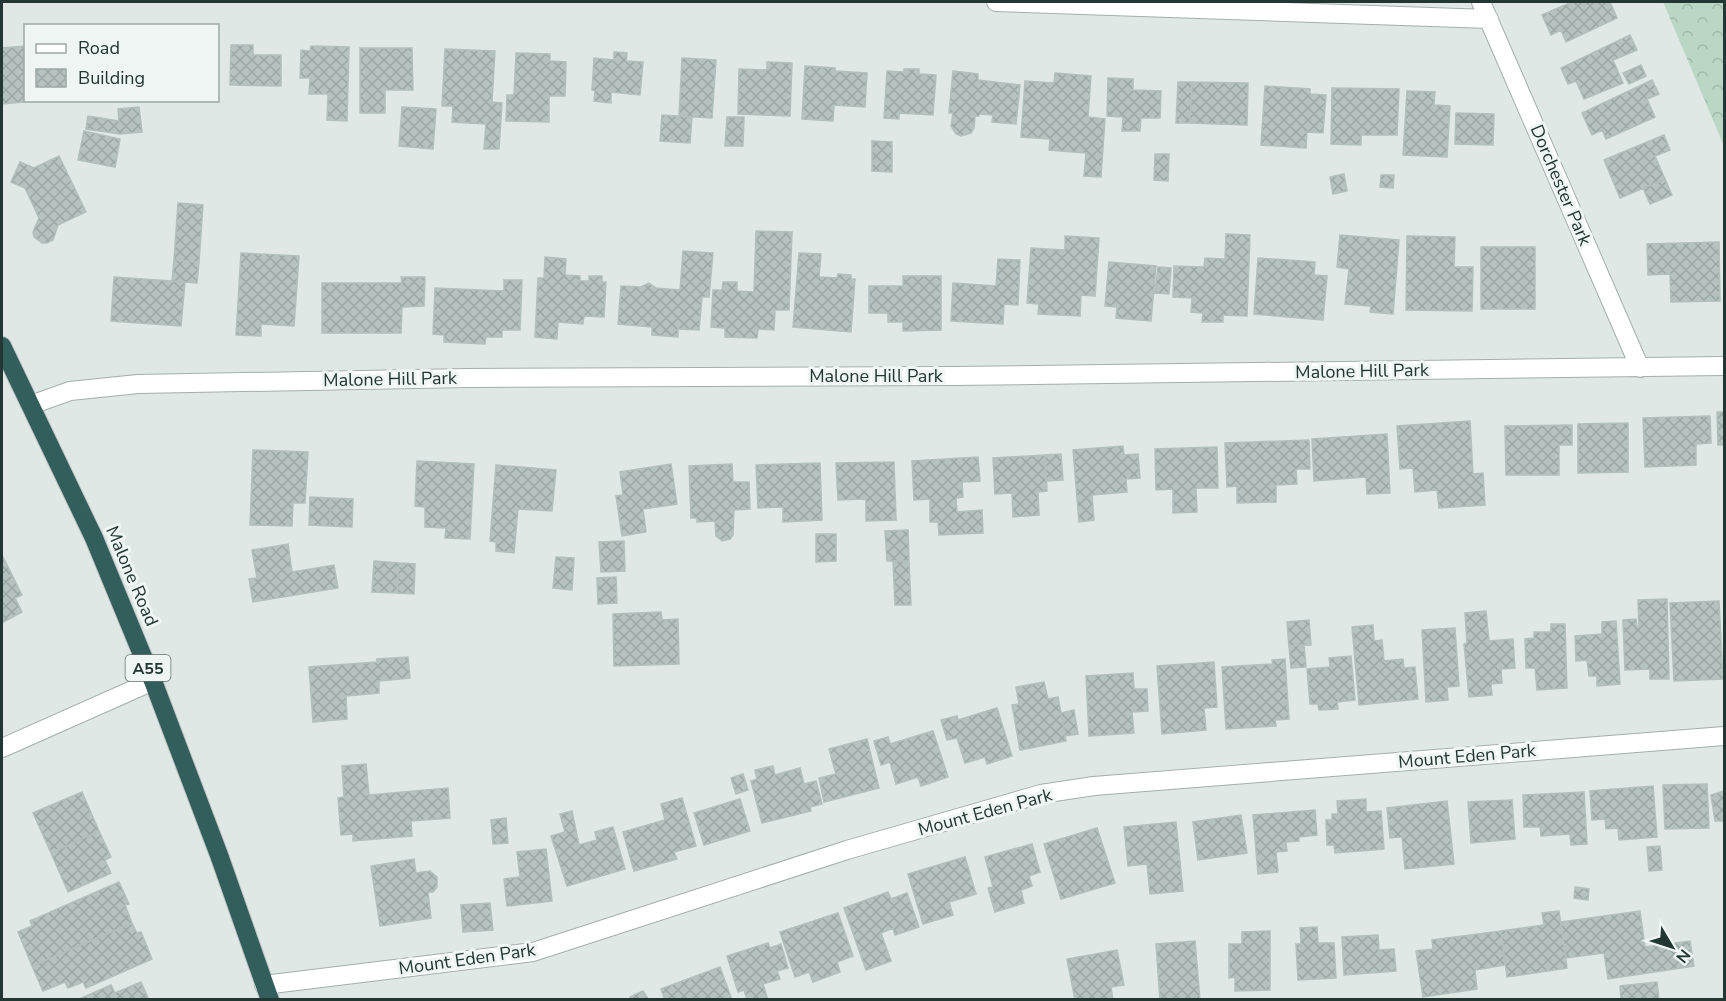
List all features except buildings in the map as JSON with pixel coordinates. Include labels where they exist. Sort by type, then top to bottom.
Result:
[{"type":"highway","name":"Malone Road","points":[[2,346],[94,537],[153,681],[219,855],[267,992]]},
{"type":"street","points":[[996,2],[1489,19]]},
{"type":"street","name":"Dorchester Park","points":[[1481,2],[1640,368]]},
{"type":"street","name":"Malone Hill Park","points":[[31,405],[70,391],[138,384],[480,377],[978,375],[1725,366]]},
{"type":"street","points":[[2,748],[153,681]]},
{"type":"street","name":"Mount Eden Park","points":[[267,992],[533,952],[847,850],[1041,794],[1106,785],[1725,736]]},
{"type":"green space","points":[[1663,2],[1724,2],[1724,146]]}]
